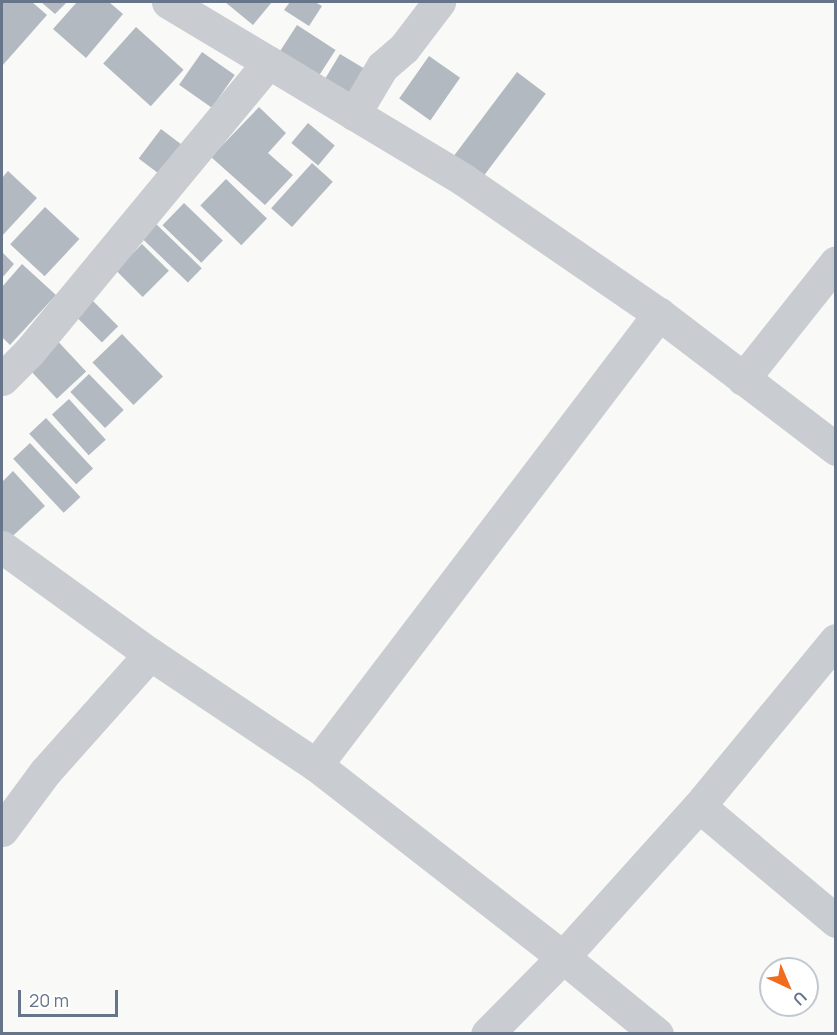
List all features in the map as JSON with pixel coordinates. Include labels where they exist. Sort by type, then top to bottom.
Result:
[{"type":"street","points":[[168,2],[464,180],[658,314],[836,449]]},
{"type":"street","points":[[354,114],[382,67],[404,48],[439,2]]},
{"type":"street","points":[[2,379],[29,352],[269,62]]},
{"type":"street","points":[[743,379],[836,262]]},
{"type":"street","points":[[316,765],[658,314]]},
{"type":"street","points":[[2,547],[150,654],[316,765],[563,957],[657,1034]]},
{"type":"street","points":[[487,1034],[563,957],[699,806],[836,640]]},
{"type":"street","points":[[2,830],[45,772],[150,654]]},
{"type":"street","points":[[699,806],[836,921]]},
{"type":"building","points":[[2,2],[32,2],[47,15],[2,66]]},
{"type":"building","points":[[41,2],[67,2],[55,14]]},
{"type":"building","points":[[77,2],[109,2],[123,14],[86,58],[53,29]]},
{"type":"building","points":[[225,2],[272,2],[253,25]]},
{"type":"building","points":[[290,2],[315,2],[322,6],[309,26],[284,10]]},
{"type":"building","points":[[297,25],[336,50],[314,83],[276,58]]},
{"type":"building","points":[[136,27],[184,70],[151,106],[103,63]]},
{"type":"building","points":[[202,52],[235,75],[212,108],[179,85]]},
{"type":"building","points":[[340,54],[372,73],[356,100],[324,81]]},
{"type":"building","points":[[429,56],[460,78],[430,120],[399,99]]},
{"type":"building","points":[[517,72],[546,94],[482,178],[453,157]]},
{"type":"building","points":[[259,107],[286,133],[268,153],[293,175],[265,205],[211,157]]},
{"type":"building","points":[[308,123],[335,145],[318,165],[291,143]]},
{"type":"building","points":[[161,129],[186,148],[163,177],[139,159]]},
{"type":"building","points":[[312,163],[333,182],[292,227],[271,208]]},
{"type":"building","points":[[8,171],[37,198],[2,236],[2,178]]},
{"type":"building","points":[[226,179],[267,219],[241,245],[200,206]]},
{"type":"building","points":[[184,203],[223,241],[201,263],[162,225]]},
{"type":"building","points":[[45,207],[79,239],[45,276],[10,244]]},
{"type":"building","points":[[155,223],[202,268],[188,283],[141,237]]},
{"type":"building","points":[[142,244],[169,271],[143,297],[116,270]]},
{"type":"building","points":[[2,252],[14,264],[2,278]]},
{"type":"building","points":[[22,264],[56,295],[10,345],[2,337],[2,287]]},
{"type":"building","points":[[92,300],[118,326],[102,342],[76,316]]},
{"type":"building","points":[[122,334],[163,376],[133,405],[93,362]]},
{"type":"building","points":[[52,335],[86,372],[57,399],[23,362]]},
{"type":"building","points":[[89,374],[124,410],[105,428],[70,392]]},
{"type":"building","points":[[69,399],[106,440],[89,455],[52,414]]},
{"type":"building","points":[[46,418],[93,468],[76,484],[29,434]]},
{"type":"building","points":[[30,443],[80,497],[64,513],[13,459]]},
{"type":"building","points":[[13,471],[45,506],[2,546],[2,482]]}]
